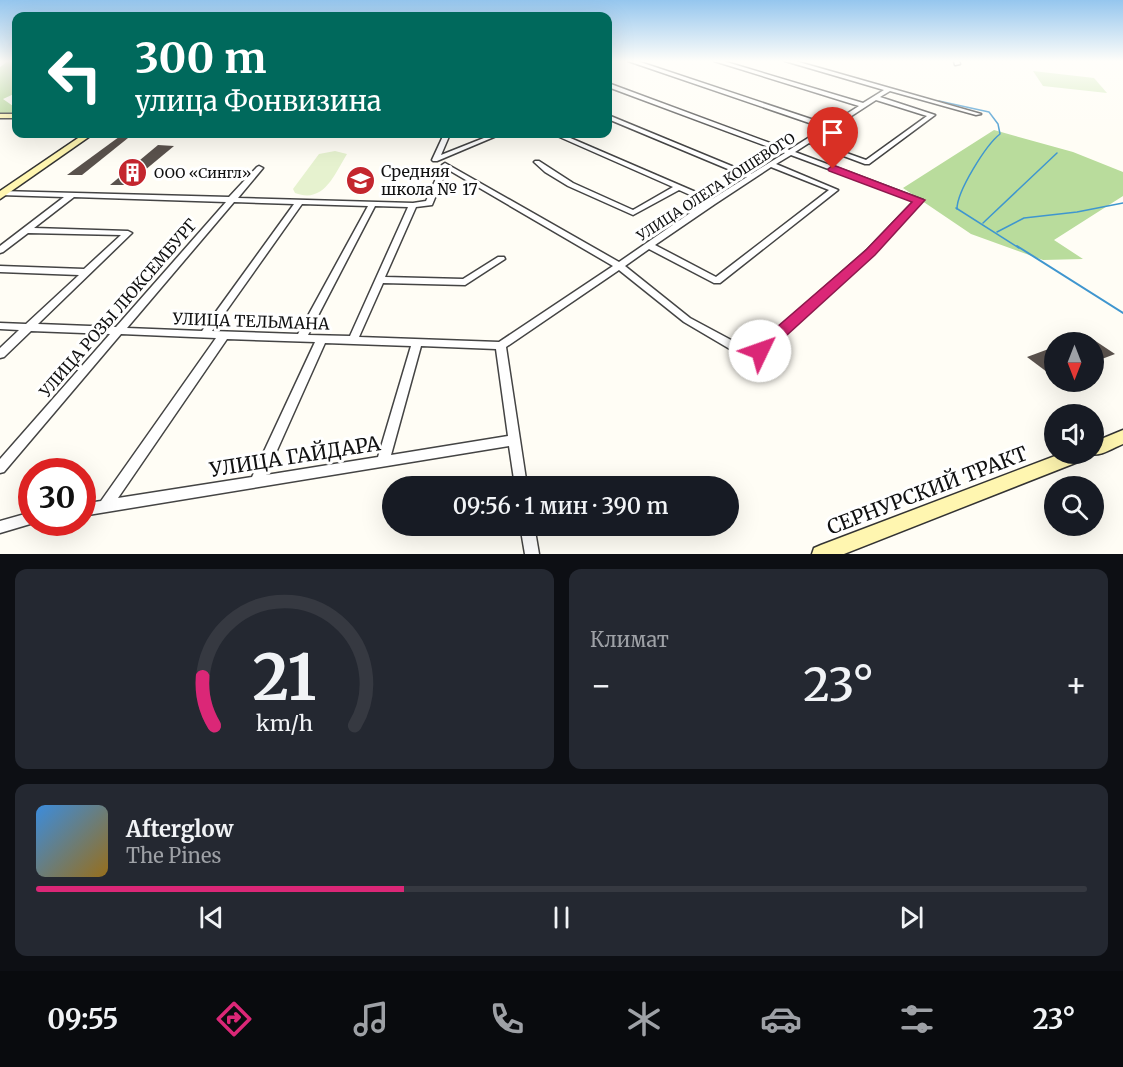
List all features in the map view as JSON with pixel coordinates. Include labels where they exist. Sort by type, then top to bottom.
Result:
[{"type":"main road","points":[[1,194],[83,138]]},
{"type":"main road","points":[[1104,445],[1123,437]]},
{"type":"main road","points":[[1104,447],[1123,446]]},
{"type":"main road","name":"СЕРНУРСКИЙ ТРАКТ","points":[[821,554],[1054,464]]},
{"type":"street","points":[[1,194],[429,203],[444,165],[618,265],[687,320],[744,352],[760,351],[870,252],[920,200],[613,87]]},
{"type":"street","points":[[706,87],[828,127]]},
{"type":"street","points":[[800,87],[862,105]]},
{"type":"street","points":[[877,87],[978,114]]},
{"type":"street","name":"УЛИЦА ОЛЕГА КОШЕВОГО","points":[[501,346],[712,202],[888,90]]},
{"type":"street","points":[[808,141],[867,163],[933,115],[876,98]]},
{"type":"street","points":[[612,119],[753,177]]},
{"type":"street","points":[[445,138],[435,160],[488,138]]},
{"type":"street","points":[[566,138],[712,202]]},
{"type":"street","points":[[537,162],[545,169],[578,187],[633,213],[678,187]]},
{"type":"street","points":[[649,245],[717,281],[834,190],[771,165]]},
{"type":"street","name":"УЛИЦА РОЗЫ ЛЮКСЕМБУРГ","points":[[0,468],[260,168]]},
{"type":"street","points":[[0,250],[72,195]]},
{"type":"street","points":[[205,334],[300,201]]},
{"type":"street","points":[[301,338],[373,203]]},
{"type":"street","points":[[352,340],[413,204]]},
{"type":"street","points":[[0,354],[128,233],[26,230]]},
{"type":"street","points":[[379,280],[465,282],[501,260]]},
{"type":"street","points":[[0,269],[86,272]]},
{"type":"street","name":"УЛИЦА ТЕЛЬМАНА","points":[[0,326],[501,346]]},
{"type":"street","points":[[104,507],[224,335]]},
{"type":"street","points":[[256,482],[322,339]]},
{"type":"street","points":[[382,461],[417,343]]},
{"type":"street","points":[[501,346],[519,476]]},
{"type":"street","name":"УЛИЦА ГАЙДАРА","points":[[96,508],[514,440]]},
{"type":"street","points":[[0,527],[18,522]]},
{"type":"street","points":[[529,536],[532,554]]},
{"type":"green space","points":[[0,87],[12,87],[12,95],[3,99],[12,105],[12,114],[0,113]]},
{"type":"green space","points":[[1051,87],[1102,87],[1107,93]]},
{"type":"green space","points":[[994,130],[1073,152],[1123,172],[1123,196],[1054,240],[1083,259],[1043,260],[971,234],[903,188]]},
{"type":"green space","points":[[335,151],[347,154],[327,186],[314,194],[295,193],[293,189],[319,154]]},
{"type":"building","points":[[118,138],[128,138],[82,175],[67,175]]},
{"type":"building","points":[[158,145],[174,146],[127,185],[110,185]]},
{"type":"building","points":[[1104,347],[1115,354],[1104,358]]},
{"type":"building","points":[[1044,351],[1044,370],[1027,357]]},
{"type":"waterway","points":[[939,101],[989,112],[998,124],[1000,134],[973,169],[962,191],[957,209]]},
{"type":"waterway","points":[[983,223],[1057,153]]},
{"type":"waterway","points":[[997,232],[1024,218],[1077,212],[1123,203]]},
{"type":"waterway","points":[[957,209],[1019,248]]},
{"type":"waterway","points":[[1017,246],[1123,313]]},
{"type":"place","name":"ООО «Сингл»","points":[[133,173]]},
{"type":"place","name":"Средняя школа № 17","points":[[360,180]]},
{"type":"route","points":[[760,351],[870,252],[920,200],[833,169]]}]
